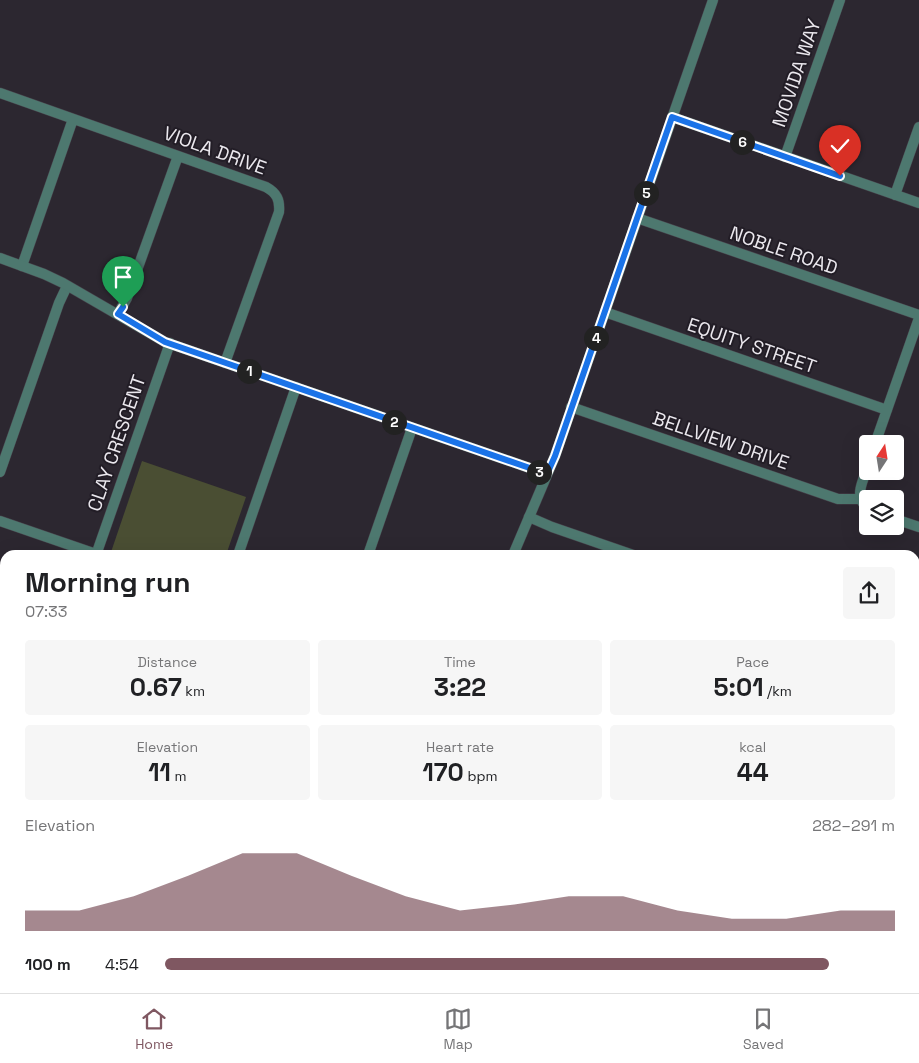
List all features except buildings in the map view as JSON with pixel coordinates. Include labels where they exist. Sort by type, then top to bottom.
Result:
[{"type":"street","points":[[515,550],[555,456],[713,0]]},
{"type":"street","name":"MOVIDA WAY","points":[[785,156],[840,0]]},
{"type":"street","name":"VIOLA DRIVE","points":[[0,93],[266,187],[272,190],[278,197],[280,204],[279,212],[225,363]]},
{"type":"street","points":[[672,117],[919,203]]},
{"type":"street","points":[[22,266],[73,119]]},
{"type":"street","points":[[895,195],[919,127]]},
{"type":"street","points":[[118,314],[128,298],[178,156]]},
{"type":"street","name":"NOBLE ROAD","points":[[638,218],[919,317]]},
{"type":"street","points":[[0,258],[67,286],[170,343],[547,474]]},
{"type":"street","points":[[0,472],[58,303],[67,286]]},
{"type":"street","name":"EQUITY STREET","points":[[605,312],[887,410]]},
{"type":"street","points":[[879,435],[919,317]]},
{"type":"street","name":"CLAY CRESCENT","points":[[98,550],[170,343]]},
{"type":"street","points":[[240,550],[296,387]]},
{"type":"street","name":"BELLVIEW DRIVE","points":[[572,408],[838,499],[859,499]]},
{"type":"street","points":[[370,550],[412,428]]},
{"type":"street","points":[[529,516],[619,550]]},
{"type":"street","points":[[0,521],[82,550]]},
{"type":"street","points":[[904,522],[919,527]]},
{"type":"green space","points":[[142,461],[246,497],[228,550],[112,550]]},
{"type":"route","points":[[123,307],[118,314],[165,342],[547,474],[555,456],[672,117],[840,176]]}]
